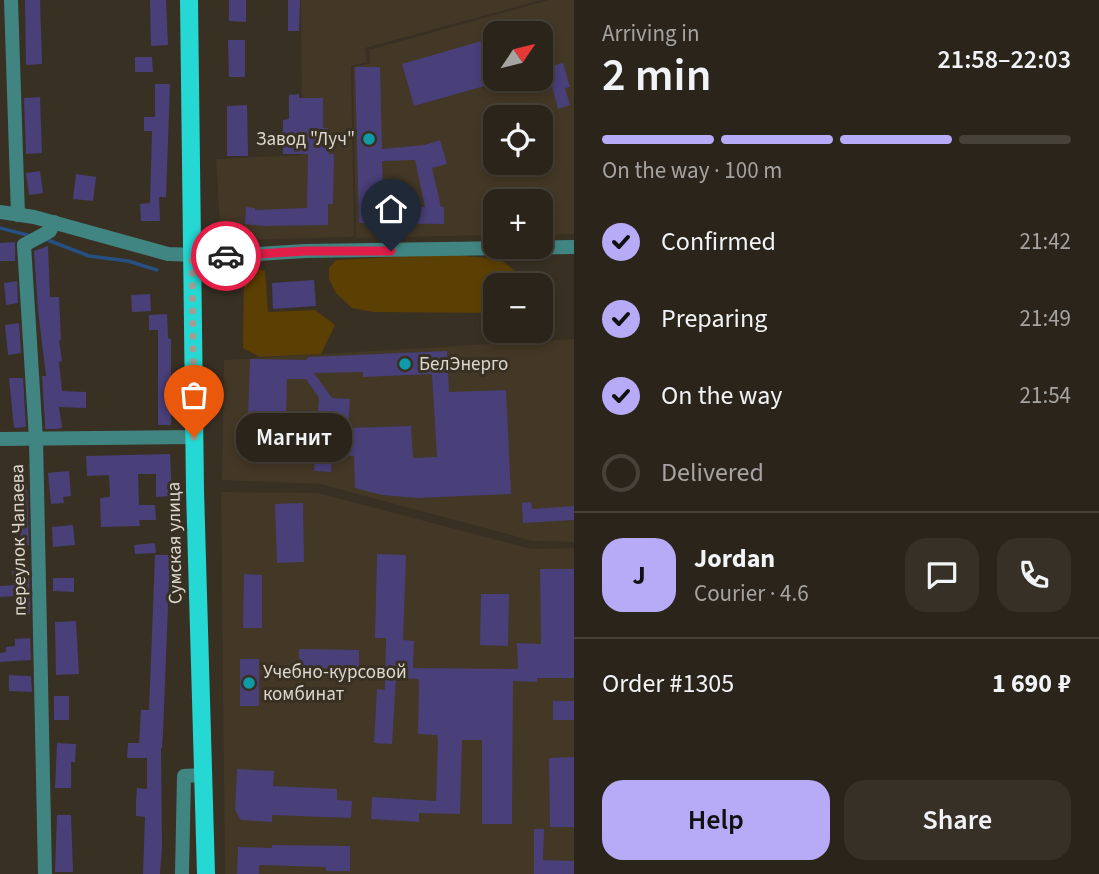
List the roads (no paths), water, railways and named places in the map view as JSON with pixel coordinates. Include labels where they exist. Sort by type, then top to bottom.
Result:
[{"type":"main road","name":"Сумская улица","points":[[189,0],[194,437],[206,874]]},
{"type":"street","points":[[11,0],[18,215]]},
{"type":"street","points":[[0,212],[54,222],[168,254],[229,256],[305,251],[574,247]]},
{"type":"street","name":"переулок Чапаева","points":[[45,874],[36,439],[24,245],[50,231],[54,222]]},
{"type":"street","points":[[0,439],[194,437]]},
{"type":"street","points":[[182,874],[184,776],[202,775]]},
{"type":"waterway","points":[[0,228],[31,236]]},
{"type":"waterway","points":[[45,239],[89,256],[128,261],[157,270]]},
{"type":"place","name":"Завод \"Луч\"","points":[[369,139]]},
{"type":"place","name":"БелЭнерго","points":[[405,364]]},
{"type":"place","name":"Магнит","points":[[194,437]]},
{"type":"place","name":"Учебно-курсовой комбинат","points":[[249,683]]}]
